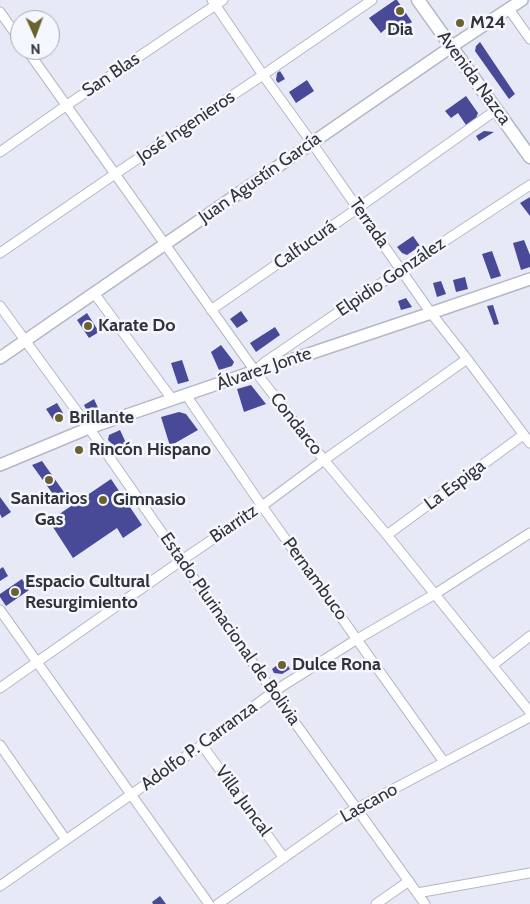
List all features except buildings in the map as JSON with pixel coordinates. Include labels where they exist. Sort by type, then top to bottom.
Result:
[{"type":"main road","name":"Avenida Nazca","points":[[418,0],[530,157]]},
{"type":"street","name":"José Ingenieros","points":[[0,253],[372,0]]},
{"type":"street","name":"Juan Agustín García","points":[[0,358],[522,0]]},
{"type":"street","name":"Terrada","points":[[217,2],[263,75],[402,269],[431,313],[530,443]]},
{"type":"street","name":"San Blas","points":[[0,152],[217,2]]},
{"type":"street","points":[[509,9],[530,38]]},
{"type":"street","points":[[0,12],[10,26]]},
{"type":"street","name":"Condarco","points":[[34,60],[255,371],[324,460],[530,712]]},
{"type":"street","name":"Calfucurá","points":[[211,310],[496,110]]},
{"type":"street","name":"Elpidio González","points":[[255,371],[265,362],[402,269],[530,185]]},
{"type":"street","name":"Álvarez Jonte","points":[[0,465],[89,428],[530,279]]},
{"type":"street","points":[[94,293],[172,399]]},
{"type":"street","name":"Estado Plurinacional de Bolivia","points":[[0,306],[89,428],[273,692],[425,904]]},
{"type":"street","name":"Biarritz","points":[[0,688],[262,506],[467,359]]},
{"type":"street","name":"Pernambuco","points":[[186,395],[262,506],[444,762]]},
{"type":"street","name":"La Espiga","points":[[387,535],[523,435]]},
{"type":"street","name":"Adolfo P. Carranza","points":[[0,886],[202,745],[273,692],[357,638],[435,594],[530,533]]},
{"type":"street","points":[[0,610],[209,904]]},
{"type":"street","points":[[493,665],[530,636]]},
{"type":"street","name":"Lascano","points":[[218,904],[356,808],[530,718]]},
{"type":"street","name":"Villa Juncal","points":[[202,745],[284,858]]},
{"type":"street","points":[[0,746],[66,840]]},
{"type":"street","points":[[417,893],[530,873]]},
{"type":"street","points":[[376,904],[408,881]]},
{"type":"place","name":"Dia","points":[[400,11]]},
{"type":"place","name":"M24","points":[[460,23]]},
{"type":"place","name":"Karate Do","points":[[88,326]]},
{"type":"place","name":"Brillante","points":[[59,418]]},
{"type":"place","name":"Rincón Hispano","points":[[79,450]]},
{"type":"place","name":"Sanitarios Gas","points":[[49,480]]},
{"type":"place","name":"Gimnasio","points":[[103,500]]},
{"type":"place","name":"Espacio Cultural Resurgimiento","points":[[15,592]]},
{"type":"place","name":"Dulce Rona","points":[[282,665]]}]
